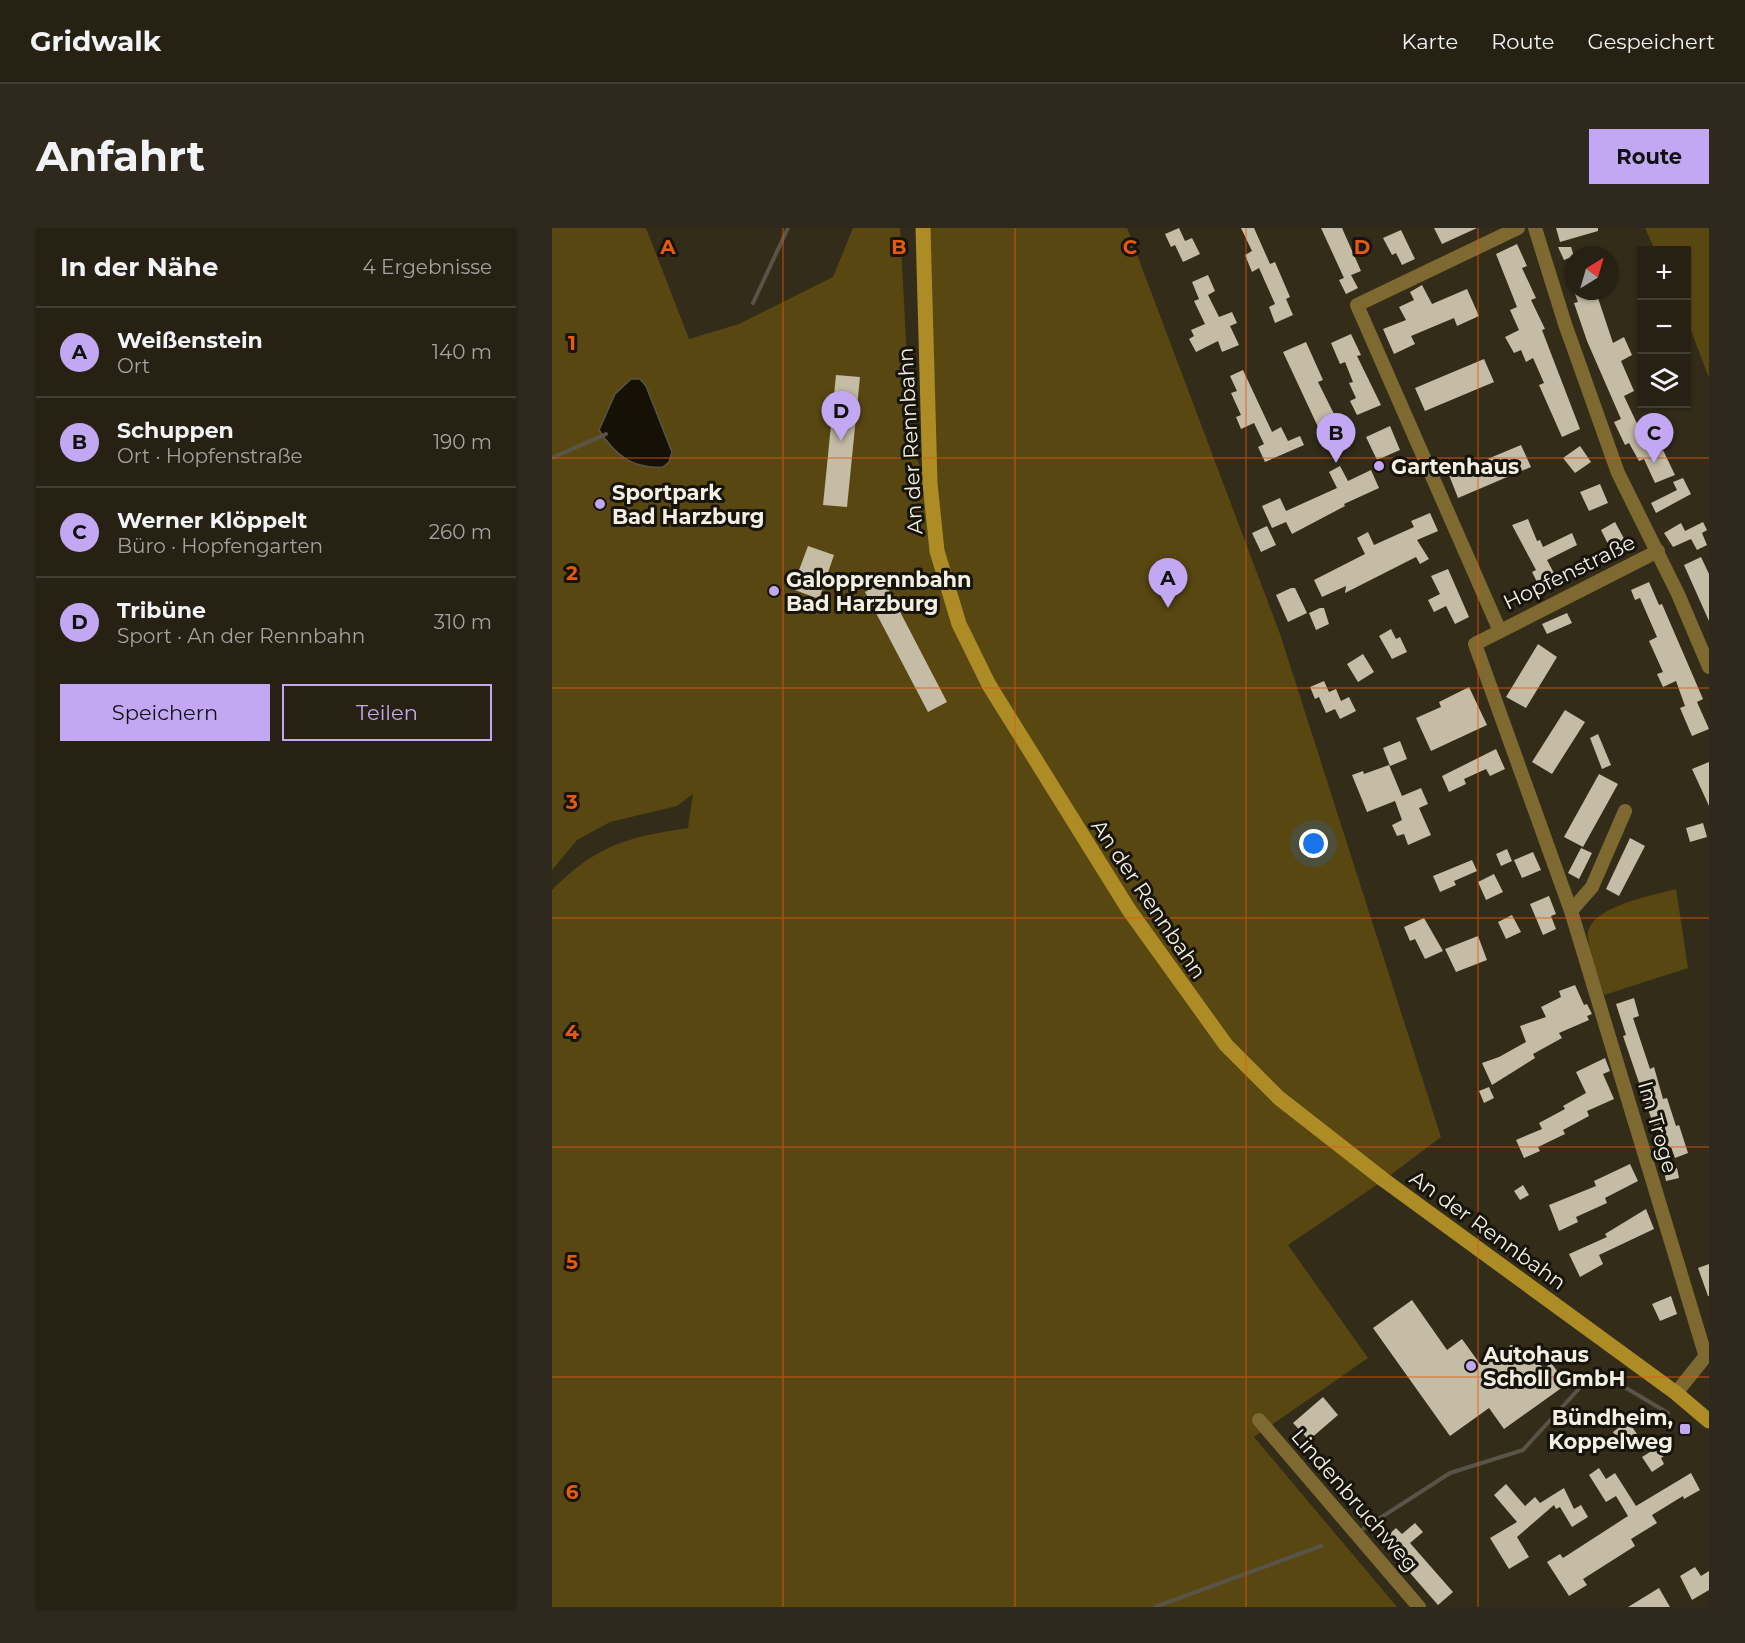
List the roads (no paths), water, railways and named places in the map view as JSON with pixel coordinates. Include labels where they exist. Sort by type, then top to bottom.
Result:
[{"type":"main road","name":"An der Rennbahn","points":[[923,228],[929,463],[937,551],[959,624],[989,685],[1129,910],[1226,1045],[1280,1098],[1384,1180],[1676,1394],[1709,1421]]},
{"type":"street","name":"Hopfenstraße","points":[[1499,629],[1357,305],[1518,228]]},
{"type":"street","points":[[1535,228],[1565,324],[1618,473],[1692,623],[1709,668]]},
{"type":"street","name":"Hopfenstraße","points":[[1475,644],[1499,629],[1658,551]]},
{"type":"street","name":"Im Troge","points":[[1475,644],[1571,911],[1707,1353]]},
{"type":"street","points":[[1571,911],[1592,887],[1625,811]]},
{"type":"street","points":[[1676,1394],[1707,1353]]},
{"type":"street","name":"Lindenbruchweg","points":[[1259,1420],[1419,1607]]},
{"type":"waterway","points":[[753,303],[788,228]]},
{"type":"waterway","points":[[552,458],[606,434]]},
{"type":"waterway","points":[[1363,1529],[1450,1473],[1523,1450],[1596,1370],[1668,1413]]},
{"type":"waterway","points":[[1155,1607],[1321,1546]]},
{"type":"place","name":"Tribüne","points":[[841,441]]},
{"type":"place","name":"Schuppen","points":[[1336,463]]},
{"type":"place","name":"Werner Klöppelt","points":[[1654,463]]},
{"type":"place","name":"Gartenhaus","points":[[1379,466]]},
{"type":"place","name":"Sportpark Bad Harzburg","points":[[600,504]]},
{"type":"place","name":"Galopprennbahn Bad Harzburg","points":[[774,591]]},
{"type":"place","name":"Weißenstein","points":[[1168,608]]},
{"type":"place","name":"Autohaus Scholl GmbH","points":[[1471,1366]]},
{"type":"place","name":"Bündheim, Koppelweg","points":[[1685,1429]]}]
